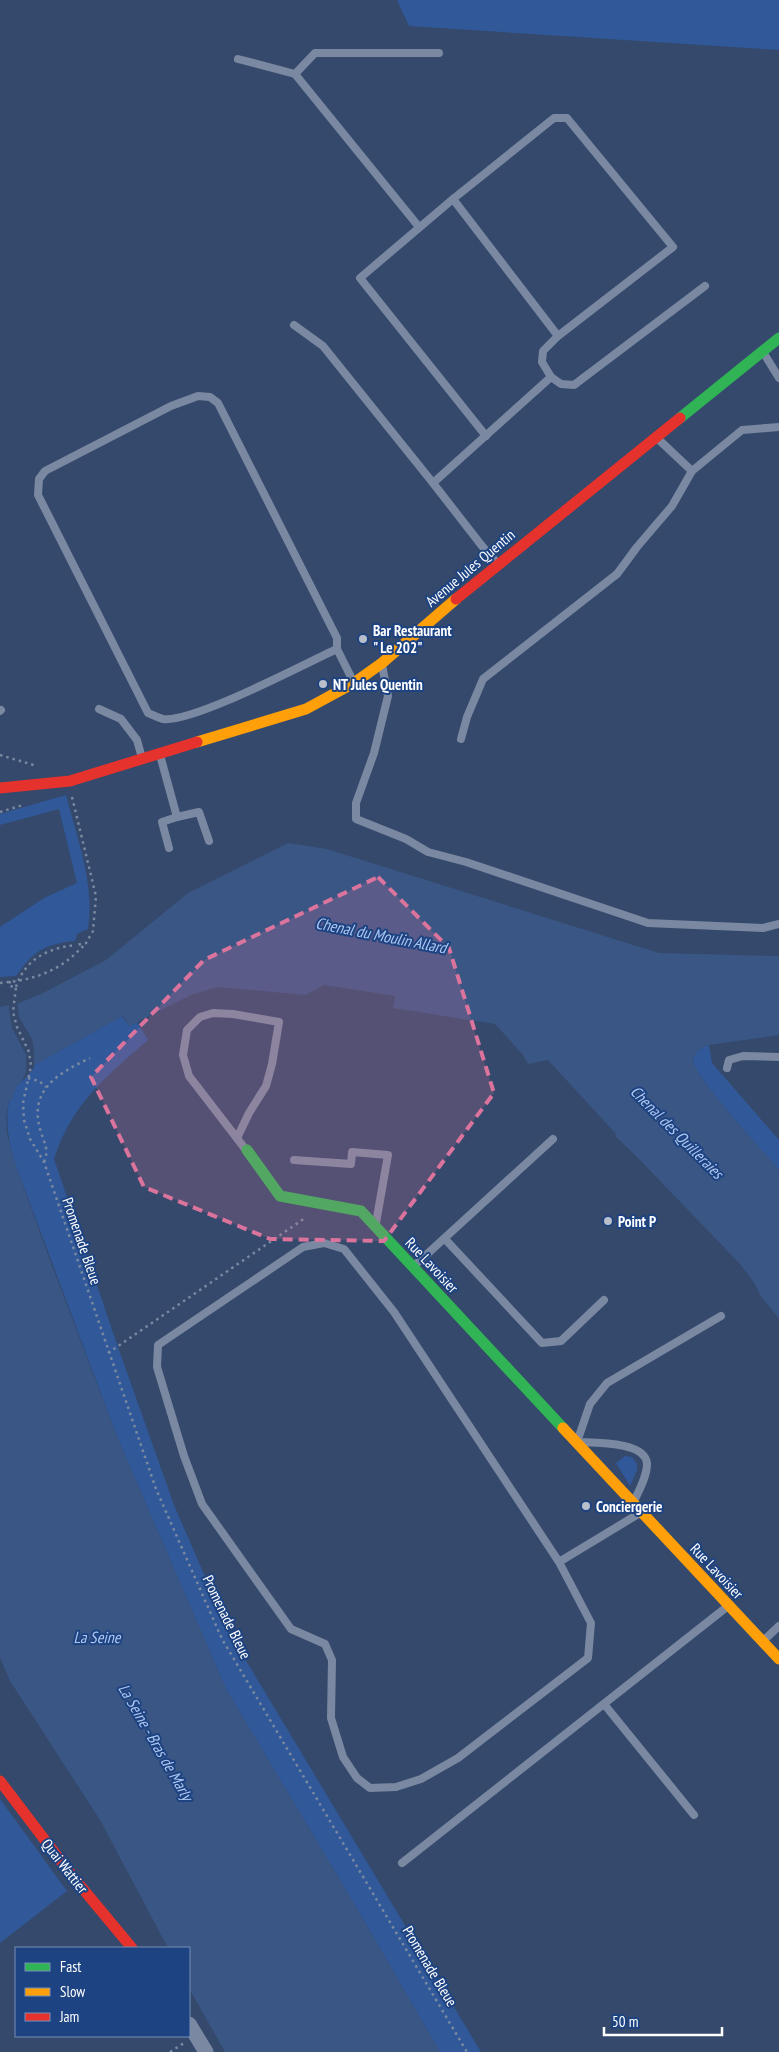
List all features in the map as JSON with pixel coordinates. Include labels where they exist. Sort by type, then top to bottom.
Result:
[{"type":"street","name":"Avenue Jules Quentin","points":[[0,788],[70,782],[142,758],[306,709],[354,683],[382,663],[498,564],[779,338]]},
{"type":"street","name":"Rue Lavoisier","points":[[247,1150],[280,1196],[361,1210],[779,1659]]},
{"type":"street","name":"Quai Wattier","points":[[0,1782],[73,1877],[131,1947]]},
{"type":"street","points":[[190,2026],[206,2052]]},
{"type":"lane","points":[[295,74],[315,53],[439,53]]},
{"type":"lane","points":[[238,59],[295,74],[419,227]]},
{"type":"lane","points":[[486,436],[360,278],[419,227],[554,118],[568,118],[673,247],[558,336],[543,351],[542,362],[551,377],[560,384],[574,385],[705,286]]},
{"type":"lane","points":[[453,199],[558,336]]},
{"type":"lane","points":[[294,325],[323,346],[498,564]]},
{"type":"lane","points":[[762,351],[779,378]]},
{"type":"lane","points":[[433,483],[551,377]]},
{"type":"lane","points":[[337,649],[183,717],[163,719],[148,713],[38,495],[39,479],[45,471],[171,406],[198,396],[210,398],[218,403],[337,638],[337,649],[354,683]]},
{"type":"lane","points":[[461,739],[467,717],[483,679],[617,574],[672,506],[692,471],[742,430],[779,426]]},
{"type":"lane","points":[[656,437],[692,471]]},
{"type":"lane","points":[[382,663],[388,696],[374,753],[356,803],[356,819],[406,838],[428,852],[466,862],[648,923],[764,928],[779,924]]},
{"type":"lane","points":[[99,709],[121,719],[137,740],[142,758]]},
{"type":"lane","points":[[160,753],[177,817]]},
{"type":"lane","points":[[169,848],[162,822],[199,812],[208,841]]},
{"type":"lane","points":[[237,1138],[249,1112],[266,1086],[272,1064],[279,1022],[233,1014],[214,1013],[200,1017],[187,1030],[183,1055],[189,1076],[237,1138],[247,1150]]},
{"type":"lane","points":[[727,1068],[729,1060],[743,1056],[779,1057]]},
{"type":"lane","points":[[413,1266],[445,1239],[552,1139]]},
{"type":"lane","points":[[294,1160],[351,1164],[352,1152],[388,1155],[375,1225]]},
{"type":"lane","points":[[445,1239],[542,1343],[561,1341],[604,1300]]},
{"type":"lane","points":[[324,1243],[344,1249],[394,1312],[559,1562],[591,1623],[588,1658],[458,1758],[421,1779],[396,1787],[370,1788],[357,1778],[343,1757],[331,1718],[332,1660],[325,1644],[291,1629],[202,1504],[184,1456],[157,1367],[158,1345],[303,1247],[324,1243]]},
{"type":"lane","points":[[634,1503],[647,1464],[645,1456],[640,1451],[626,1446],[576,1442],[590,1404],[608,1383],[721,1316]]},
{"type":"lane","points":[[559,1562],[642,1512]]},
{"type":"lane","points":[[402,1863],[729,1605]]},
{"type":"lane","points":[[763,1642],[779,1626]]},
{"type":"lane","points":[[604,1704],[694,1815]]},
{"type":"path","points":[[0,755],[42,767]]},
{"type":"path","points":[[0,983],[36,978],[64,964],[86,943],[93,931],[96,896],[72,790]]},
{"type":"path","points":[[10,982],[9,986],[14,987],[28,966],[41,954],[56,948],[86,943]]},
{"type":"path","name":"Promenade Bleue","points":[[14,987],[13,1012],[17,1027],[30,1052],[31,1066],[23,1104],[24,1120],[30,1139],[42,1156],[156,1489],[222,1639],[467,2052]]},
{"type":"path","points":[[44,1162],[47,1154],[46,1145],[40,1128],[38,1111],[41,1094],[46,1087],[68,1069],[90,1058]]},
{"type":"path","points":[[28,1078],[39,1081],[46,1087]]},
{"type":"path","points":[[108,1353],[307,1217]]},
{"type":"highlighted area","points":[[378,877],[449,948],[494,1093],[384,1241],[270,1239],[144,1187],[91,1077],[204,960]]},
{"type":"shaded area","points":[[397,0],[779,0],[779,50],[409,26]]},
{"type":"shaded area","points":[[66,795],[80,844],[87,878],[90,912],[88,929],[77,934],[75,941],[55,944],[41,950],[28,960],[16,976],[0,977],[0,927],[44,898],[77,883],[59,809],[0,825],[0,814]]},
{"type":"shaded area","points":[[122,1016],[129,1026],[137,1022],[148,1040],[104,1079],[80,1107],[61,1140],[54,1159],[119,1350],[174,1505],[230,1634],[481,2052],[440,2052],[226,1689],[118,1439],[16,1166],[9,1140],[7,1115],[10,1097],[11,1100],[16,1087],[34,1065]]},
{"type":"shaded area","points":[[709,1045],[712,1063],[779,1140],[779,1170],[716,1097],[696,1068],[693,1060],[695,1055]]},
{"type":"shaded area","points":[[625,1456],[632,1457],[637,1464],[637,1470],[630,1486],[616,1463]]},
{"type":"shaded area","points":[[0,1799],[67,1891],[0,1943]]},
{"type":"water","points":[[288,843],[327,849],[659,953],[779,956],[779,1035],[709,1045],[699,1050],[693,1060],[704,1081],[716,1097],[779,1170],[779,1319],[760,1295],[755,1284],[740,1264],[615,1136],[616,1134],[548,1060],[528,1064],[523,1055],[495,1024],[393,1008],[395,996],[324,985],[306,995],[217,987],[191,995],[129,1026],[123,1016],[120,1017],[34,1065],[16,1087],[11,1102],[9,1099],[6,1119],[7,1133],[16,1166],[48,1255],[118,1439],[226,1689],[440,2052],[225,2052],[190,1990],[190,1947],[167,1947],[100,1820],[10,1681],[0,1658],[0,1007],[19,1003],[41,994],[106,960],[188,893]]},
{"type":"pier","points":[[17,1001],[19,1017],[32,1039],[34,1050],[34,1068],[22,1082],[26,1071],[26,1055],[12,1028],[9,1009],[9,1003]]},
{"type":"traffic: fast","points":[[680,418],[779,338]]},
{"type":"traffic: fast","points":[[247,1150],[280,1196],[361,1211],[563,1428]]},
{"type":"traffic: slow","points":[[197,742],[306,709],[354,683],[382,663],[456,599]]},
{"type":"traffic: slow","points":[[563,1428],[779,1659]]},
{"type":"traffic: jam","points":[[456,599],[680,418]]},
{"type":"traffic: jam","points":[[0,788],[70,781],[197,742]]},
{"type":"traffic: jam","points":[[0,1781],[73,1877],[131,1947]]},
{"type":"place","name":"Bar Restaurant \" Le 202\"","points":[[363,639]]},
{"type":"place","name":"NT Jules Quentin","points":[[323,684]]},
{"type":"place","name":"Point P","points":[[608,1221]]},
{"type":"place","name":"Conciergerie","points":[[586,1506]]},
{"type":"water label","name":"Chenal du Moulin Allard","points":[[381,935]]},
{"type":"water label","name":"Chenal des Quilleraies","points":[[677,1132]]},
{"type":"water label","name":"La Seine","points":[[97,1637]]},
{"type":"water label","name":"La Seine - Bras de Marly","points":[[156,1742]]}]
